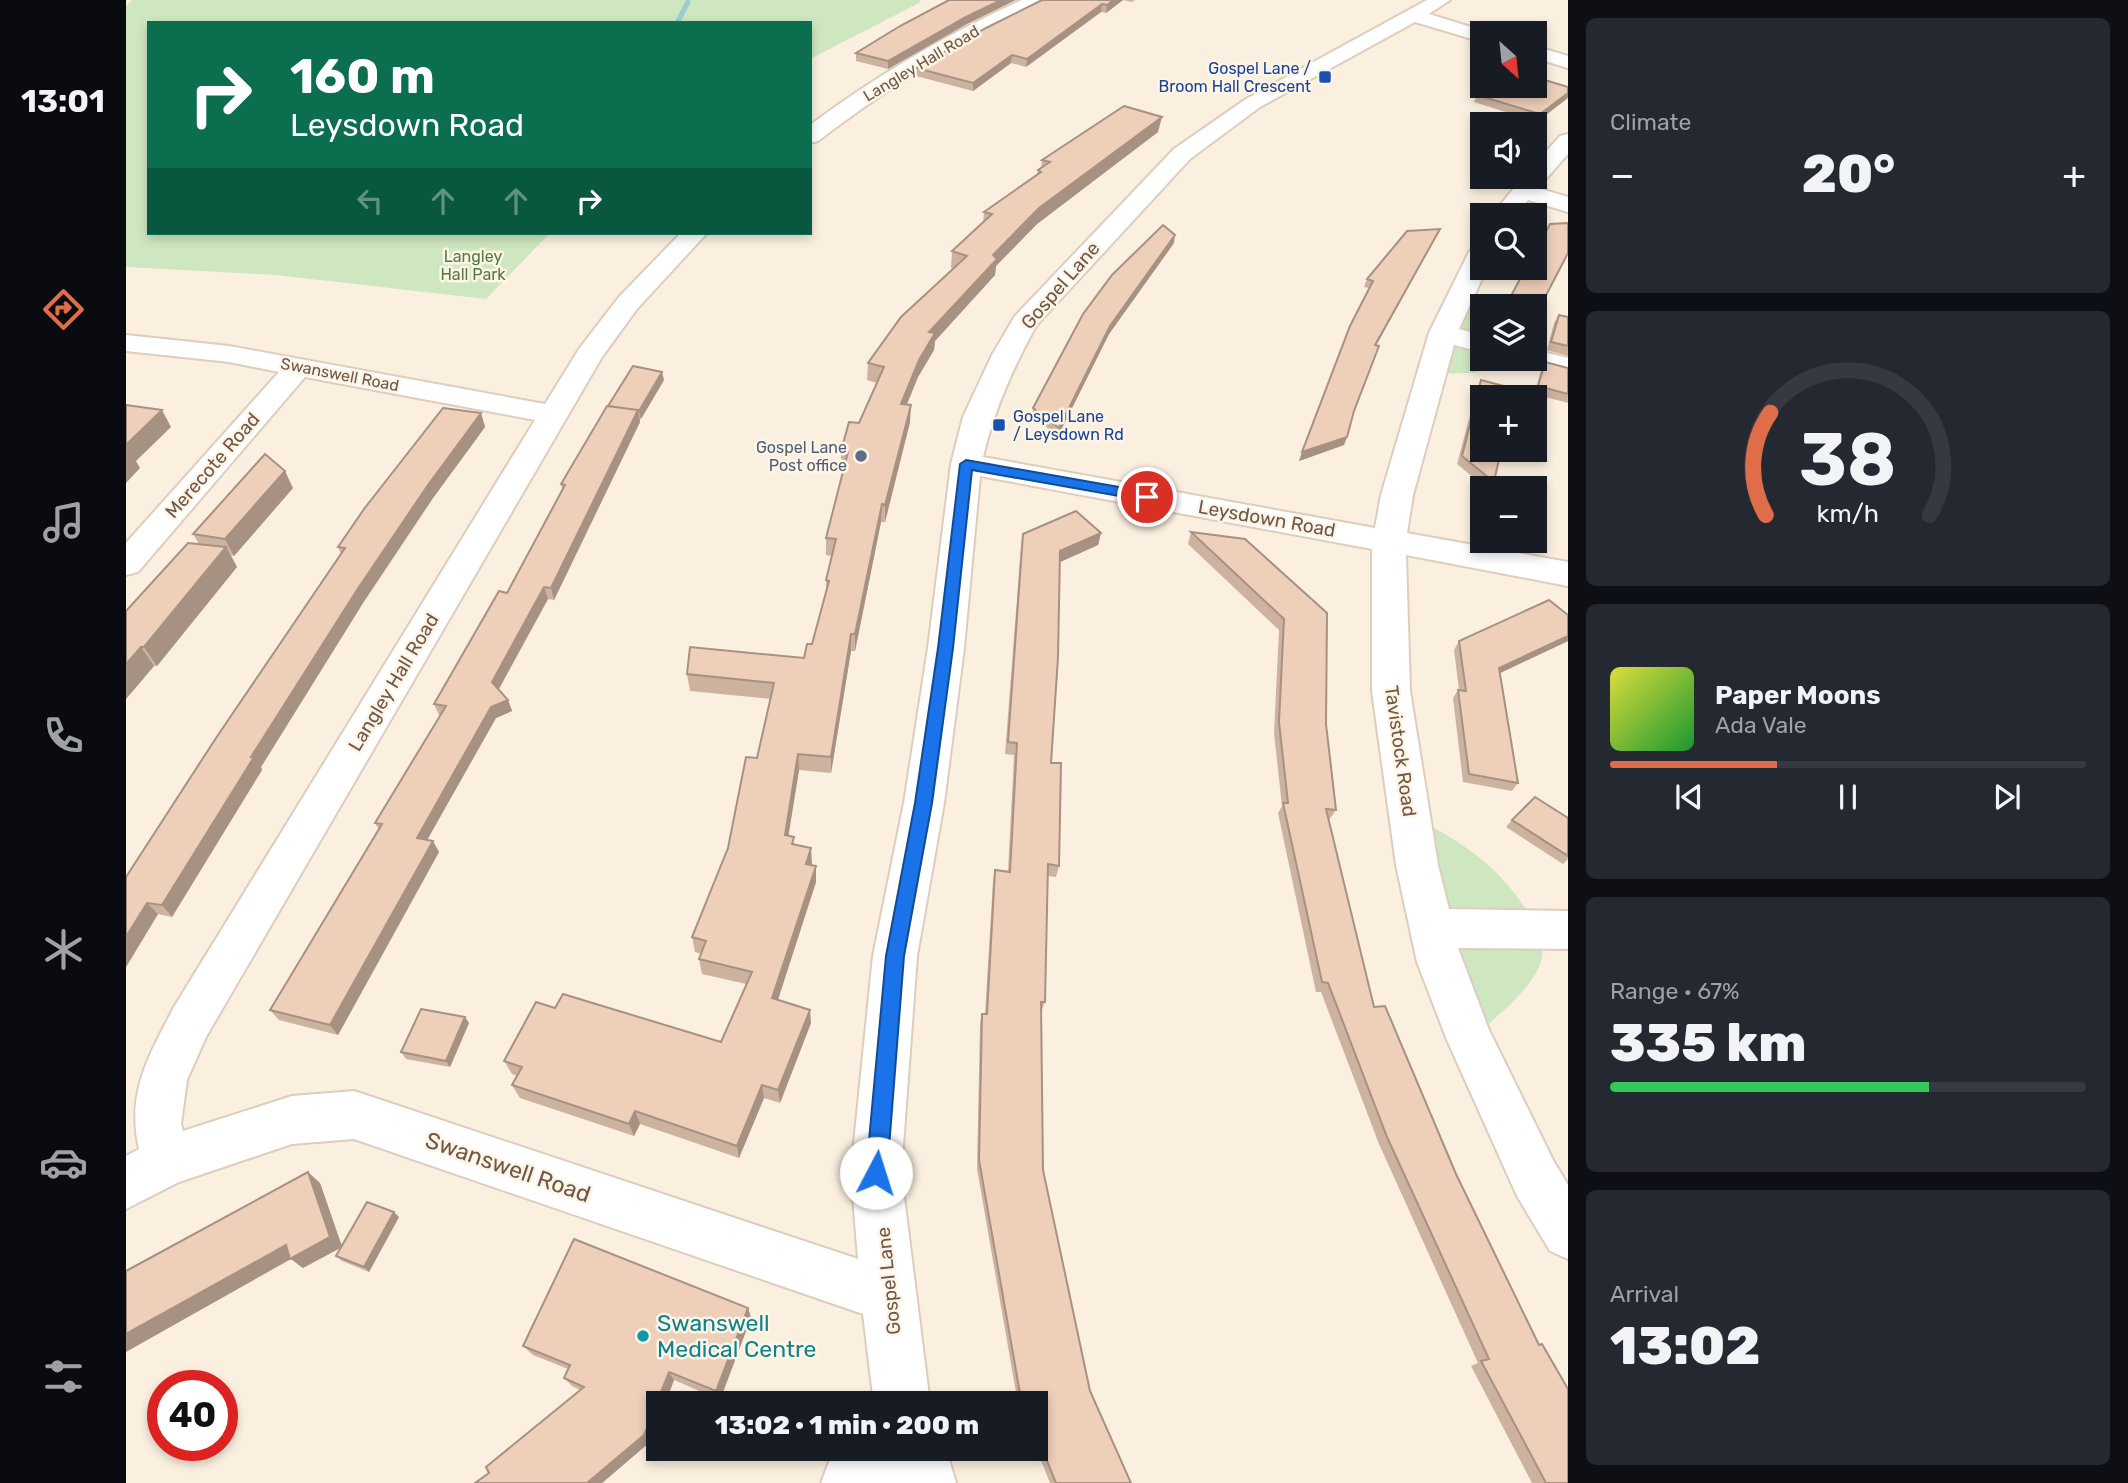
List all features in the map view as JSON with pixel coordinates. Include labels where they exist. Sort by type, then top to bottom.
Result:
[{"type":"street","name":"Langley Hall Road","points":[[812,135],[868,95],[953,42],[1037,0]]},
{"type":"street","points":[[1427,8],[1470,30]]},
{"type":"street","name":"Gospel Lane","points":[[900,1391],[876,1173],[895,956],[926,790],[946,648],[966,464],[978,417],[988,391],[1026,322],[1182,154],[1253,103],[1427,8]]},
{"type":"street","points":[[1547,56],[1568,62]]},
{"type":"street","points":[[1547,164],[1568,141]]},
{"type":"street","points":[[1514,203],[1525,189]]},
{"type":"street","points":[[1543,189],[1568,205]]},
{"type":"street","name":"Langley Hall Road","points":[[146,1173],[157,1124],[163,1078],[190,1023],[589,355],[628,303],[693,235]]},
{"type":"street","name":"Tavistock Road","points":[[1470,277],[1443,333],[1397,495],[1389,541],[1391,691],[1417,864],[1440,962],[1470,1040],[1535,1178],[1568,1233]]},
{"type":"street","points":[[1443,333],[1470,341]]},
{"type":"street","name":"Swanswell Road","points":[[126,343],[229,354],[552,414]]},
{"type":"street","points":[[1547,361],[1568,367]]},
{"type":"street","name":"Merecote Road","points":[[126,564],[299,366]]},
{"type":"street","name":"Leysdown Road","points":[[966,464],[1568,574]]},
{"type":"street","points":[[1431,928],[1568,930]]},
{"type":"street","name":"Swanswell Road","points":[[146,1173],[292,1120],[354,1115],[890,1296]]},
{"type":"street","points":[[850,1483],[878,1461]]},
{"type":"street","points":[[921,1461],[928,1483]]},
{"type":"green space","name":"Langley Hall Park","points":[[132,0],[921,2],[812,58],[812,21],[147,21],[147,235],[548,235],[486,299],[276,275],[126,267],[126,6]]},
{"type":"green space","points":[[1461,296],[1470,302],[1470,371],[1479,371],[1431,374]]},
{"type":"green space","points":[[1409,814],[1460,844],[1490,867],[1516,894],[1540,938],[1542,956],[1532,979],[1513,1002],[1470,1040]]},
{"type":"building","points":[[949,0],[1001,0],[888,61],[856,53],[900,26]]},
{"type":"building","points":[[1042,0],[1114,0],[1107,5],[1102,4],[1027,59],[1012,55],[973,83],[916,68],[986,28]]},
{"type":"building","points":[[1547,81],[1568,87],[1568,93],[1543,112],[1533,112],[1487,98],[1547,98]]},
{"type":"building","points":[[1124,106],[1162,117],[1039,208],[993,255],[997,259],[929,332],[935,333],[919,360],[901,404],[911,405],[885,505],[882,504],[855,634],[851,634],[831,757],[798,754],[785,835],[794,837],[792,844],[811,848],[806,864],[816,866],[772,998],[810,1010],[778,1090],[762,1085],[737,1146],[635,1111],[629,1124],[512,1085],[522,1067],[504,1061],[536,1002],[555,1008],[563,994],[721,1042],[752,972],[699,959],[706,941],[692,937],[728,848],[746,757],[757,758],[774,683],[687,674],[690,647],[804,658],[807,644],[812,644],[829,581],[826,580],[836,539],[826,538],[848,452],[841,451],[849,422],[859,423],[884,367],[868,363],[901,317],[967,256],[952,251],[992,214],[984,212],[1041,172],[1038,170],[1050,162],[1042,160]]},
{"type":"building","points":[[1568,223],[1568,253],[1547,294],[1512,294],[1520,280],[1547,280],[1547,230],[1550,224]]},
{"type":"building","points":[[1163,225],[1175,235],[1110,326],[1059,428],[1033,408],[1083,314],[1112,275]]},
{"type":"building","points":[[1440,229],[1375,345],[1379,346],[1347,437],[1302,452],[1350,326],[1373,281],[1367,279],[1407,231]]},
{"type":"building","points":[[1559,315],[1568,317],[1568,346],[1551,342]]},
{"type":"building","points":[[1547,363],[1568,368],[1568,394],[1547,388],[1547,385],[1538,385],[1542,371],[1547,371]]},
{"type":"building","points":[[633,366],[662,372],[639,411],[608,406]]},
{"type":"building","points":[[1481,380],[1500,385],[1480,385]]},
{"type":"building","points":[[126,405],[162,410],[126,445]]},
{"type":"building","points":[[607,406],[638,410],[551,588],[544,587],[492,682],[508,700],[491,707],[417,838],[433,841],[330,1025],[270,1010],[382,824],[375,823],[446,706],[434,704],[499,591],[507,593],[565,485],[561,484]]},
{"type":"building","points":[[443,408],[481,413],[357,590],[251,757],[254,757],[162,905],[147,903],[126,937],[126,877],[216,738],[345,548],[338,547],[364,509]]},
{"type":"building","points":[[1470,424],[1470,462],[1498,462],[1495,476],[1487,476],[1462,456]]},
{"type":"building","points":[[265,454],[285,471],[225,539],[193,534]]},
{"type":"building","points":[[1076,511],[1101,533],[1060,551],[1058,657],[1051,763],[1061,763],[1059,866],[1048,864],[1045,1002],[1041,1002],[1043,1170],[1090,1391],[1131,1483],[1056,1483],[1047,1461],[1048,1391],[1020,1391],[979,1160],[982,1014],[987,1014],[995,870],[1010,872],[1017,743],[1008,742],[1023,534]]},
{"type":"building","points":[[1191,532],[1245,539],[1327,613],[1326,724],[1336,810],[1326,809],[1374,1007],[1385,1006],[1456,1174],[1539,1345],[1542,1344],[1568,1389],[1568,1483],[1546,1483],[1481,1361],[1489,1359],[1387,1137],[1328,983],[1322,982],[1283,803],[1288,803],[1279,722],[1284,619]]},
{"type":"building","points":[[188,543],[226,547],[144,647],[126,664],[126,611]]},
{"type":"building","points":[[1549,600],[1568,615],[1568,636],[1499,668],[1518,783],[1469,774],[1458,690],[1466,691],[1459,641]]},
{"type":"building","points":[[1535,797],[1568,818],[1568,856],[1512,820]]},
{"type":"building","points":[[421,1009],[465,1017],[446,1061],[401,1052]]},
{"type":"building","points":[[308,1172],[330,1237],[290,1259],[286,1245],[126,1334],[126,1271]]},
{"type":"building","points":[[367,1202],[394,1212],[364,1267],[336,1256]]},
{"type":"building","name":"Swanswell Medical Centre","points":[[574,1239],[748,1308],[716,1391],[669,1372],[661,1391],[646,1391],[644,1435],[587,1483],[475,1483],[489,1473],[486,1467],[584,1387],[564,1378],[570,1365],[523,1346]]},
{"type":"waterway","points":[[678,21],[688,2]]},
{"type":"place","name":"Gospel Lane / Broom Hall Crescent","points":[[1325,77]]},
{"type":"place","name":"Gospel Lane / Leysdown Rd","points":[[999,425]]},
{"type":"place","name":"Gospel Lane Post office","points":[[861,456]]},
{"type":"place","name":"Swanswell Medical Centre","points":[[643,1336]]},
{"type":"route","points":[[876,1173],[895,956],[924,803],[946,648],[966,464],[1147,497]]}]
